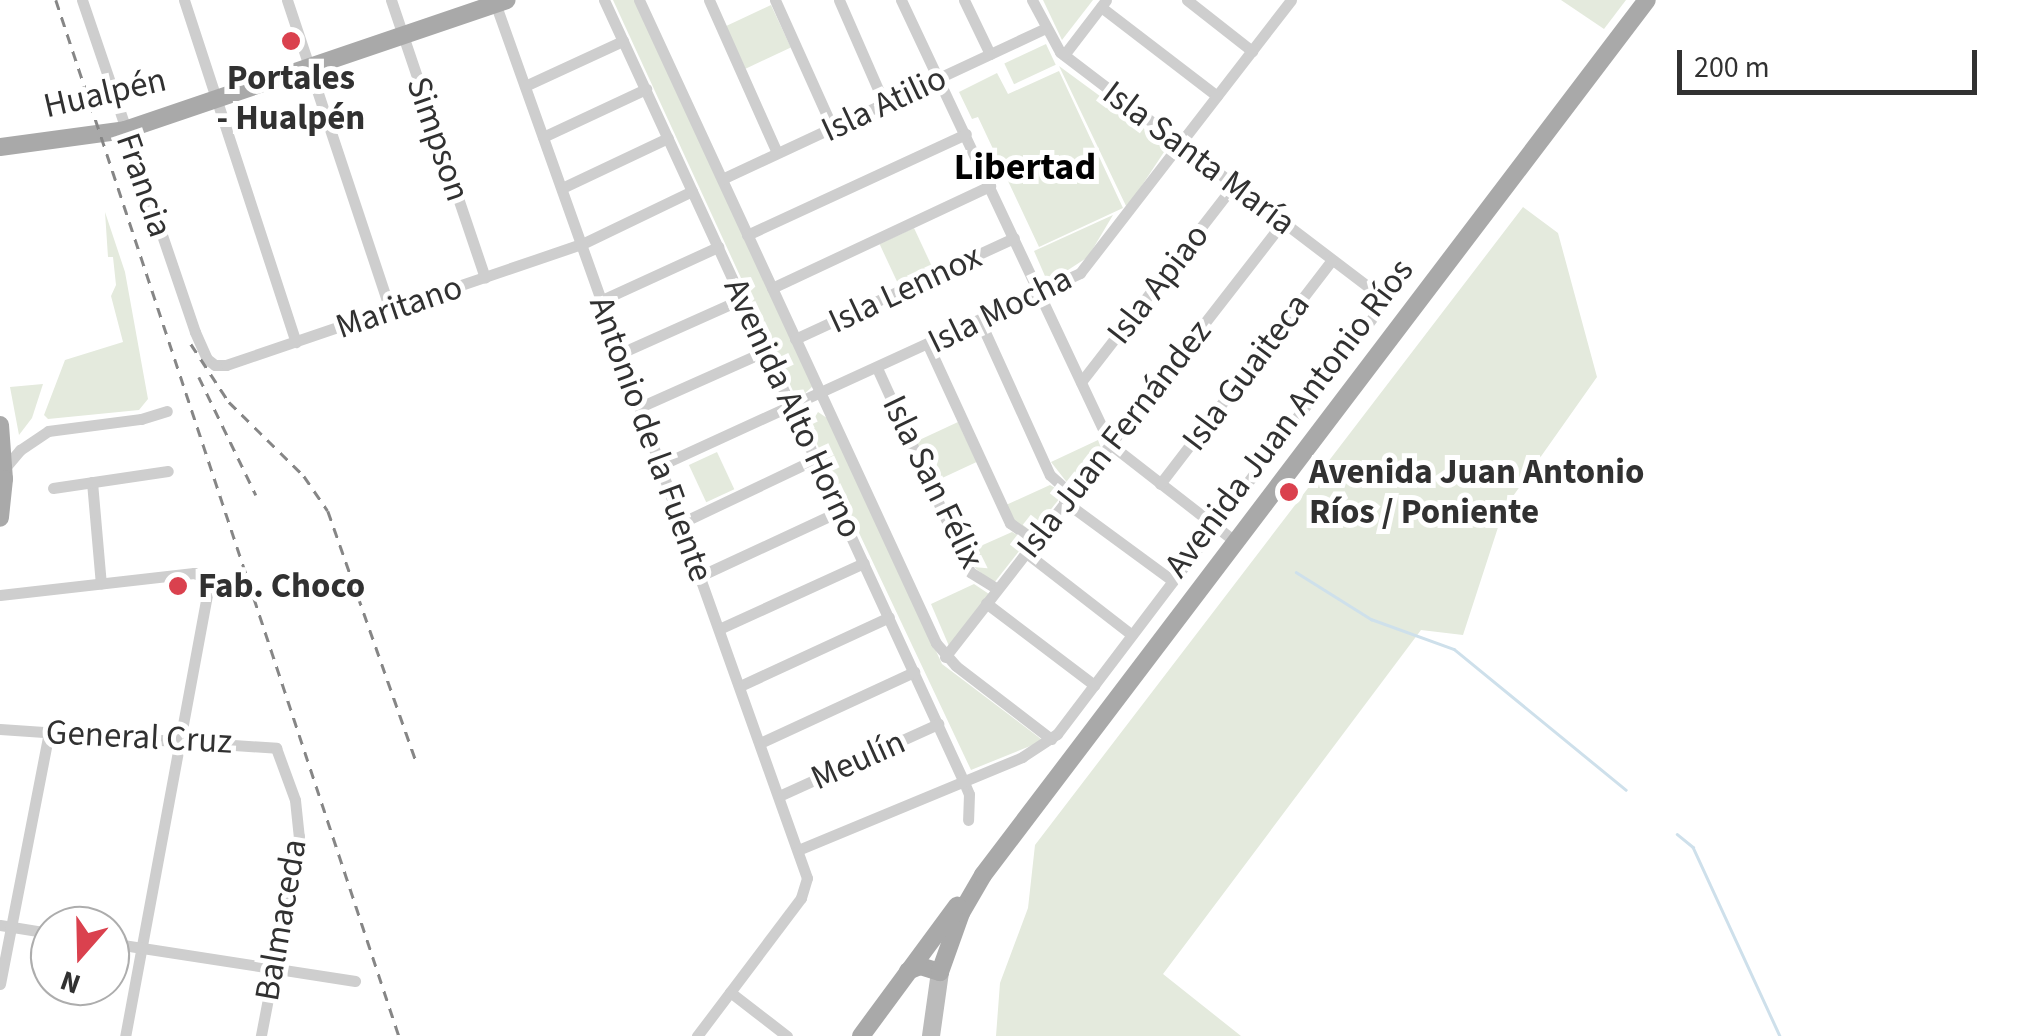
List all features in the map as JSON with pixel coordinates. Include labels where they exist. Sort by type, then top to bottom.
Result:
[{"type":"main road","name":"Avenida Juan Antonio Ríos","points":[[983,875],[1647,0]]},
{"type":"main road","name":"Hualpén","points":[[0,147],[124,130],[498,1]]},
{"type":"main road","points":[[0,424],[11,449],[4,468],[0,518]]},
{"type":"main road","points":[[861,1036],[983,875]]},
{"type":"main road","points":[[931,1036],[940,972],[961,912],[983,875]]},
{"type":"main road","points":[[908,972],[920,966],[940,972]]},
{"type":"street","name":"Francia","points":[[82,0],[195,332],[206,359],[214,365]]},
{"type":"street","points":[[184,0],[296,342]]},
{"type":"street","points":[[288,0],[390,310]]},
{"type":"street","name":"Simpson","points":[[392,0],[485,277]]},
{"type":"street","name":"Avenida Alto Horno","points":[[604,0],[963,780],[969,794],[968,820]]},
{"type":"street","name":"Avenida Alto Horno","points":[[639,0],[946,657],[1051,739]]},
{"type":"street","points":[[709,0],[777,153]]},
{"type":"street","points":[[775,0],[832,127]]},
{"type":"street","points":[[838,0],[884,103]]},
{"type":"street","points":[[902,0],[1110,444],[1236,542]]},
{"type":"street","points":[[964,0],[990,54]]},
{"type":"street","name":"Isla Santa María","points":[[1032,0],[1064,55],[1386,300]]},
{"type":"street","points":[[1187,0],[1252,50]]},
{"type":"street","name":"Antonio de la Fuente","points":[[498,1],[807,878],[800,898],[730,992]]},
{"type":"street","name":"Isla Mocha","points":[[661,465],[1040,294],[1088,267],[1287,1]]},
{"type":"street","points":[[1064,55],[1103,3],[1218,96]]},
{"type":"street","name":"Isla Atilio","points":[[722,179],[1046,28]]},
{"type":"street","points":[[525,86],[623,41]]},
{"type":"street","points":[[543,137],[646,89]]},
{"type":"street","points":[[747,234],[966,134]]},
{"type":"street","points":[[562,188],[668,138]]},
{"type":"street","name":"Isla Apiao","points":[[1081,382],[1234,185]]},
{"type":"street","points":[[772,288],[990,186]]},
{"type":"street","points":[[582,244],[692,192]]},
{"type":"street","name":"Isla Juan Fernández","points":[[946,657],[1283,222]]},
{"type":"street","name":"Isla Lennox","points":[[795,339],[1014,238]]},
{"type":"street","name":"Maritano","points":[[214,365],[296,342],[582,244]]},
{"type":"street","points":[[602,300],[718,247]]},
{"type":"street","name":"Isla Guaiteca","points":[[1160,484],[1332,260]]},
{"type":"street","points":[[798,850],[1022,757],[1051,739],[1407,272]]},
{"type":"street","points":[[621,354],[742,299]]},
{"type":"street","points":[[980,321],[1050,475],[1067,497],[1173,582]]},
{"type":"street","points":[[928,345],[1010,523],[1034,540]]},
{"type":"street","points":[[640,407],[766,351]]},
{"type":"street","name":"Isla San Félix","points":[[877,368],[968,570],[997,589]]},
{"type":"street","points":[[11,449],[54,429],[141,419],[167,411]]},
{"type":"street","points":[[681,523],[816,460]]},
{"type":"street","points":[[53,488],[168,471]]},
{"type":"street","points":[[92,482],[100,584]]},
{"type":"street","points":[[700,576],[840,511]]},
{"type":"street","points":[[1025,552],[1132,635]]},
{"type":"street","points":[[719,629],[864,563]]},
{"type":"street","points":[[0,595],[194,574],[206,577],[209,588],[184,738],[126,1036]]},
{"type":"street","name":"Isla San Félix","points":[[986,603],[1094,685]]},
{"type":"street","points":[[740,686],[889,618]]},
{"type":"street","points":[[760,742],[914,672]]},
{"type":"street","name":"Meulín","points":[[778,796],[938,724]]},
{"type":"street","name":"General Cruz","points":[[0,729],[184,738],[276,748]]},
{"type":"street","points":[[0,984],[6,926],[49,732]]},
{"type":"street","name":"Balmaceda","points":[[261,1036],[299,836],[295,800],[276,748]]},
{"type":"street","points":[[130,946],[355,981]]},
{"type":"street","points":[[697,1036],[730,992],[787,1036]]},
{"type":"shaded area","points":[[613,0],[635,0],[813,386],[802,396],[793,391]]},
{"type":"shaded area","points":[[1043,0],[1093,0],[1062,40]]},
{"type":"shaded area","points":[[1561,0],[1626,0],[1604,29]]},
{"type":"shaded area","points":[[771,5],[791,48],[746,69],[726,26]]},
{"type":"shaded area","points":[[1046,44],[1056,65],[1014,84],[1004,63]]},
{"type":"shaded area","points":[[1059,66],[1168,146],[1127,208]]},
{"type":"shaded area","points":[[1059,71],[1123,208],[1039,247],[978,117],[972,119],[959,92],[997,73],[1008,94]]},
{"type":"shaded area","points":[[1523,207],[1558,233],[1597,377],[1504,509],[1463,635],[1421,630],[1163,974],[1241,1036],[996,1036],[1000,983],[1028,908],[1035,845]]},
{"type":"shaded area","points":[[105,212],[125,272],[148,399],[139,410],[48,419],[44,415],[65,360],[123,342],[111,296],[116,285],[113,257],[108,257]]},
{"type":"shaded area","points":[[1113,215],[1088,257],[1048,283],[1034,251]]},
{"type":"shaded area","points":[[914,228],[932,267],[898,283],[880,244]]},
{"type":"shaded area","points":[[43,384],[32,418],[19,435],[10,387]]},
{"type":"shaded area","points":[[818,412],[830,420],[942,664],[1041,739],[1035,744],[971,770],[809,427]]},
{"type":"shaded area","points":[[958,422],[977,462],[933,482],[914,442]]},
{"type":"shaded area","points":[[1098,440],[1101,448],[1069,485],[1051,462]]},
{"type":"shaded area","points":[[717,452],[734,489],[706,502],[689,465]]},
{"type":"shaded area","points":[[1050,485],[1064,493],[1032,533],[1015,521],[1006,505]]},
{"type":"shaded area","points":[[1012,532],[1027,541],[994,583],[975,568],[967,552]]},
{"type":"shaded area","points":[[974,584],[989,594],[949,646],[931,604]]},
{"type":"waterway","points":[[1296,572],[1371,619],[1454,649],[1626,790]]},
{"type":"waterway","points":[[1677,834],[1693,847],[1780,1036]]},
{"type":"railway","points":[[56,0],[399,1036]]},
{"type":"railway","points":[[191,344],[229,402],[304,476],[328,511],[417,764]]},
{"type":"railway","points":[[199,377],[256,495]]},
{"type":"place","name":"Portales - Hualpén","points":[[291,41]]},
{"type":"place","name":"Avenida Juan Antonio Ríos / Poniente","points":[[1289,492]]},
{"type":"place","name":"Fab. Choco","points":[[178,586]]},
{"type":"district","name":"Libertad","points":[[1025,168]]}]
